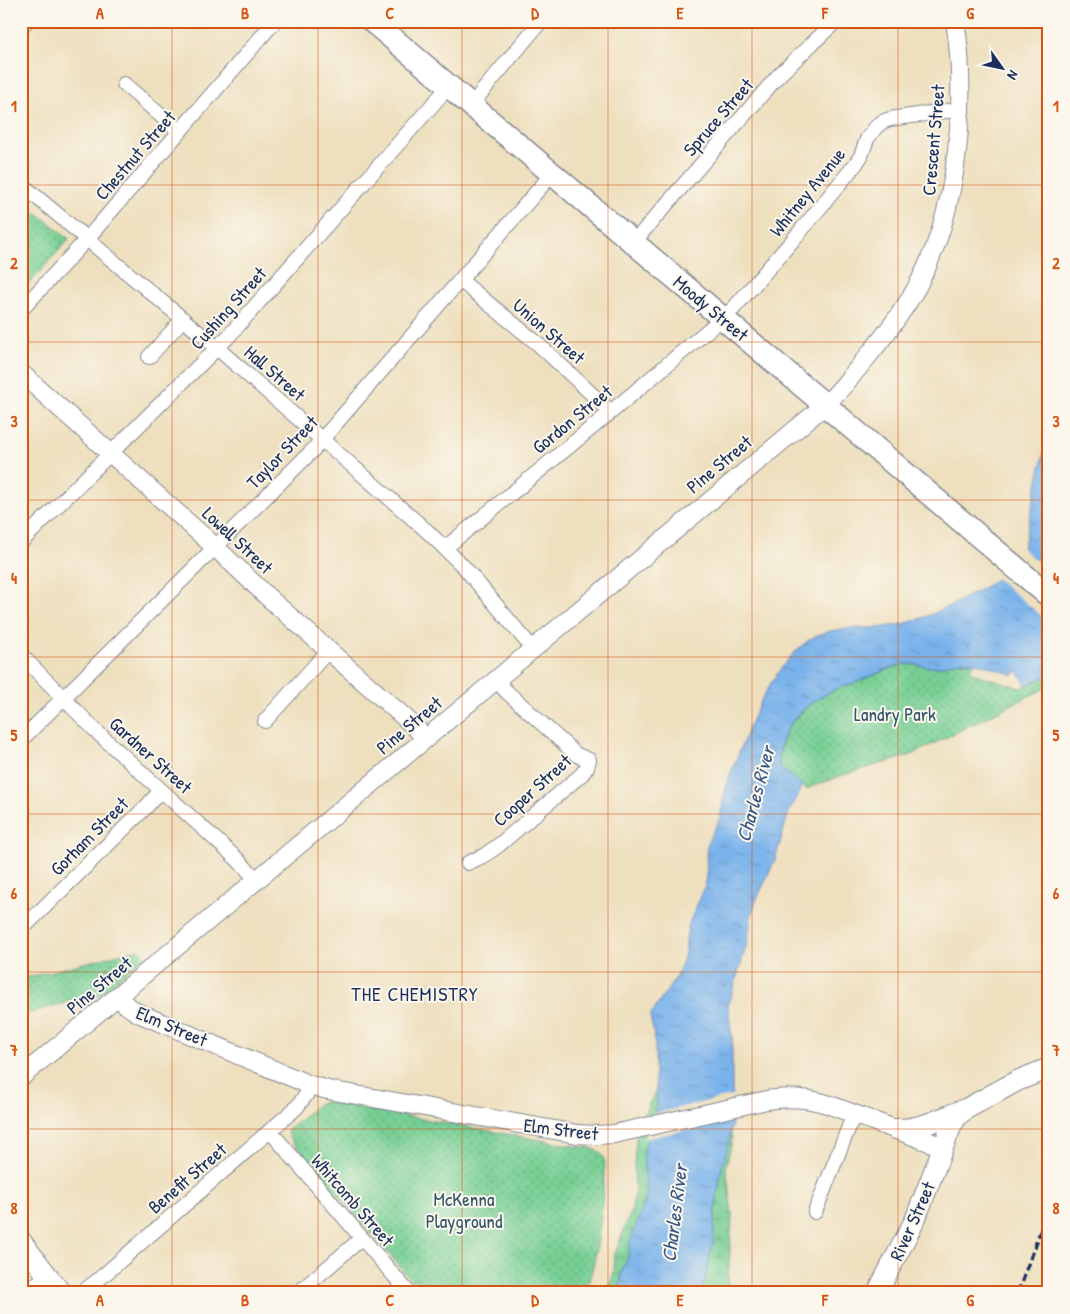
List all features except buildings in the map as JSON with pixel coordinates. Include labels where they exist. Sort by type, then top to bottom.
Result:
[{"type":"main road","name":"Moody Street","points":[[372,21],[1049,596]]},
{"type":"main road","points":[[943,1147],[955,1119],[960,1113],[1017,1081],[1049,1060]]},
{"type":"main road","points":[[1017,1081],[1049,1068]]},
{"type":"main road","points":[[896,1130],[920,1126],[969,1107]]},
{"type":"main road","name":"River Street","points":[[877,1293],[915,1220],[943,1147]]},
{"type":"main road","points":[[21,1241],[55,1285]]},
{"type":"street","name":"Chestnut Street","points":[[21,310],[87,239],[275,21]]},
{"type":"street","points":[[471,105],[541,21]]},
{"type":"street","name":"Spruce Street","points":[[633,243],[778,76],[836,21]]},
{"type":"street","points":[[942,21],[957,30]]},
{"type":"street","name":"Crescent Street","points":[[824,405],[842,388],[890,329],[909,301],[926,269],[940,236],[951,195],[957,150],[960,110],[960,68],[957,30]]},
{"type":"street","points":[[124,84],[180,132]]},
{"type":"street","name":"Cushing Street","points":[[21,542],[218,348],[449,86]]},
{"type":"street","name":"Whitney Avenue","points":[[722,318],[799,233],[858,160],[865,143],[879,124],[890,119],[960,110]]},
{"type":"street","name":"Taylor Street","points":[[21,740],[323,439],[552,174]]},
{"type":"street","name":"Hall Street","points":[[21,184],[218,348],[446,548],[533,648]]},
{"type":"street","name":"Union Street","points":[[460,280],[538,344],[611,412]]},
{"type":"street","name":"Gordon Street","points":[[446,548],[722,318]]},
{"type":"street","points":[[149,357],[183,319]]},
{"type":"street","name":"Lowell Street","points":[[21,373],[426,738]]},
{"type":"street","name":"Pine Street","points":[[21,1078],[824,405]]},
{"type":"street","points":[[265,720],[328,651]]},
{"type":"street","name":"Gardner Street","points":[[21,655],[98,732],[237,859],[257,880]]},
{"type":"street","name":"Cooper Street","points":[[468,863],[492,851],[506,840],[582,774],[589,760],[573,752],[496,680]]},
{"type":"street","name":"Gorham Street","points":[[21,930],[161,790]]},
{"type":"street","name":"Elm Street","points":[[118,997],[126,1006],[138,1013],[310,1085],[328,1090],[577,1134],[595,1135],[619,1132],[778,1098],[804,1099],[821,1102],[943,1147]]},
{"type":"street","name":"Benefit Street","points":[[81,1293],[299,1105],[310,1085]]},
{"type":"street","points":[[815,1212],[854,1114]]},
{"type":"street","name":"Whitcomb Street","points":[[270,1131],[409,1293]]},
{"type":"street","points":[[298,1293],[362,1238]]},
{"type":"street","points":[[27,1293],[55,1285]]},
{"type":"green space","points":[[21,200],[69,239],[21,293]]},
{"type":"green space","name":"Landry Park","points":[[958,661],[974,663],[971,671],[975,674],[1021,688],[1049,675],[1049,686],[911,755],[843,775],[806,789],[779,767],[779,754],[783,738],[790,725],[806,707],[826,694],[900,665],[913,664],[939,667]]},
{"type":"green space","points":[[139,949],[145,956],[88,1004],[80,998],[21,1016],[21,979]]},
{"type":"green space","points":[[656,1090],[657,1106],[650,1129],[645,1202],[622,1272],[619,1293],[608,1293],[614,1271],[614,1256],[632,1209],[635,1188],[636,1140],[640,1123]]},
{"type":"green space","name":"McKenna Playground","points":[[327,1102],[589,1148],[599,1152],[605,1163],[601,1212],[594,1261],[585,1293],[428,1293],[416,1279],[412,1281],[289,1137],[287,1132],[290,1128],[317,1105]]},
{"type":"green space","points":[[730,1129],[732,1139],[726,1166],[732,1214],[727,1293],[702,1293],[713,1244],[716,1203]]},
{"type":"water","name":"Charles River","points":[[1049,429],[1049,675],[1026,685],[1019,673],[1015,671],[1014,675],[966,661],[933,667],[910,664],[901,665],[830,692],[806,707],[787,728],[782,741],[779,767],[802,785],[789,811],[775,860],[752,912],[747,943],[728,1007],[732,1037],[734,1114],[722,1167],[716,1203],[713,1244],[702,1293],[619,1293],[630,1242],[645,1202],[647,1192],[644,1152],[657,1106],[655,1045],[650,1016],[683,961],[688,928],[706,882],[706,856],[710,837],[719,820],[728,780],[764,694],[793,654],[814,637],[833,630],[895,626],[914,621],[933,614],[997,580],[1023,549]]},
{"type":"pier","points":[[1021,548],[1049,571],[1049,622],[995,577]]},
{"type":"pier","points":[[735,1095],[735,1119],[644,1139],[652,1114]]},
{"type":"railway","points":[[1018,1293],[1049,1208]]},
{"type":"district","name":"THE CHEMISTRY","points":[[415,993]]}]
